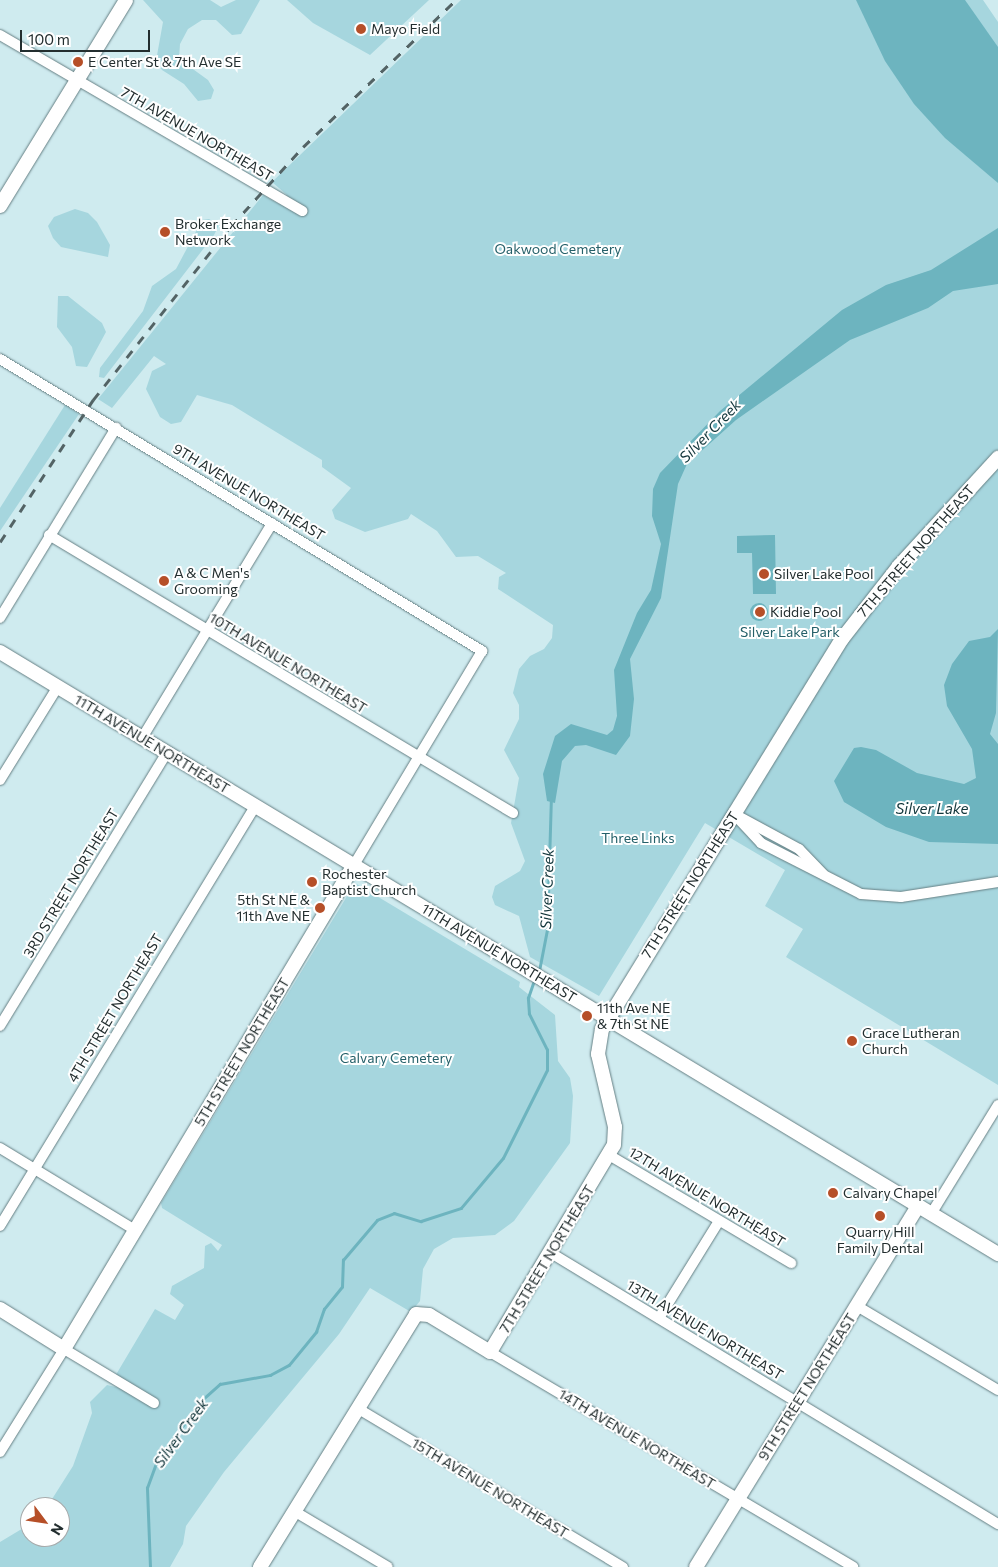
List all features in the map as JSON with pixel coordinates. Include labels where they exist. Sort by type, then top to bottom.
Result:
[{"type":"street","points":[[2,196],[77,81],[126,0]]},
{"type":"street","name":"7TH AVENUE NORTHEAST","points":[[0,35],[303,212]]},
{"type":"street","name":"9TH AVENUE NORTHEAST","points":[[0,358],[482,650]]},
{"type":"street","points":[[0,618],[116,428]]},
{"type":"street","name":"7TH STREET NORTHEAST","points":[[490,1352],[609,1155],[615,1127],[597,1048],[608,1019],[858,616],[998,458]]},
{"type":"street","points":[[142,738],[272,523]]},
{"type":"street","name":"10TH AVENUE NORTHEAST","points":[[49,536],[513,813]]},
{"type":"street","name":"5TH STREET NORTHEAST","points":[[0,1452],[482,650]]},
{"type":"street","name":"11TH AVENUE NORTHEAST","points":[[0,652],[166,754],[354,865],[551,986],[998,1254]]},
{"type":"street","points":[[0,780],[57,688]]},
{"type":"street","name":"3RD STREET NORTHEAST","points":[[0,1026],[166,754]]},
{"type":"street","name":"4TH STREET NORTHEAST","points":[[0,1226],[255,806]]},
{"type":"street","points":[[734,814],[799,849],[823,874]]},
{"type":"street","points":[[734,814],[761,843],[807,870],[823,874],[861,894],[881,898],[998,882]]},
{"type":"street","points":[[931,1214],[998,1104]]},
{"type":"street","points":[[0,1148],[135,1230]]},
{"type":"street","name":"12TH AVENUE NORTHEAST","points":[[609,1155],[791,1264]]},
{"type":"street","name":"9TH STREET NORTHEAST","points":[[696,1567],[918,1206]]},
{"type":"street","points":[[659,1318],[719,1221]]},
{"type":"street","name":"13TH AVENUE NORTHEAST","points":[[551,1253],[998,1524]]},
{"type":"street","points":[[857,1306],[998,1390]]},
{"type":"street","points":[[0,1309],[154,1403]]},
{"type":"street","name":"14TH AVENUE NORTHEAST","points":[[357,1408],[420,1312],[853,1567]]},
{"type":"street","points":[[260,1567],[357,1408]]},
{"type":"street","name":"15TH AVENUE NORTHEAST","points":[[357,1408],[623,1567]]},
{"type":"street","points":[[294,1511],[388,1567]]},
{"type":"green space","points":[[143,0],[210,0],[221,7],[236,0],[260,0],[241,34],[232,35],[216,20],[202,20],[188,29],[180,44],[179,59],[208,80],[214,90],[211,99],[198,101],[184,84],[162,70],[156,61],[163,22]]},
{"type":"green space","name":"Mayo Field","points":[[287,0],[429,0],[370,55],[313,23]]},
{"type":"green space","points":[[461,0],[983,0],[998,22],[998,1085],[786,957],[803,929],[765,906],[785,870],[705,823],[599,996],[530,957],[519,916],[495,905],[492,897],[495,886],[520,871],[525,861],[511,823],[519,778],[504,750],[519,719],[519,705],[513,693],[519,669],[530,656],[544,649],[552,638],[553,625],[498,589],[499,577],[506,573],[478,556],[456,557],[437,531],[411,514],[408,519],[365,532],[335,519],[332,510],[351,488],[322,467],[322,460],[232,405],[197,395],[181,422],[171,424],[160,417],[146,389],[152,371],[166,364],[154,356],[112,408],[98,399],[263,195],[279,204],[287,195],[272,182]]},
{"type":"green space","points":[[75,209],[88,213],[97,222],[110,245],[108,257],[61,247],[53,238],[48,226],[54,217]]},
{"type":"green space","points":[[209,219],[219,225],[214,235],[104,378],[99,377],[100,368],[143,311],[152,286],[176,269],[202,220]]},
{"type":"green space","points":[[58,296],[68,296],[102,323],[106,332],[87,367],[76,366],[72,347],[57,327]]},
{"type":"green space","points":[[65,405],[79,414],[0,531],[0,508]]},
{"type":"green space","name":"Calvary Cemetery","points":[[355,883],[520,982],[519,987],[555,1015],[558,1061],[570,1078],[573,1096],[570,1143],[514,1221],[495,1235],[453,1238],[434,1249],[423,1269],[420,1301],[411,1312],[370,1288],[339,1334],[224,1472],[186,1526],[183,1544],[170,1567],[0,1567],[0,1542],[20,1530],[20,1547],[70,1547],[70,1497],[53,1497],[73,1466],[92,1413],[90,1402],[107,1385],[133,1391],[114,1378],[155,1309],[175,1320],[184,1305],[170,1294],[172,1286],[204,1268],[205,1246],[211,1243],[218,1251],[222,1245],[162,1208],[161,1203]]},
{"type":"water","points":[[856,0],[965,0],[998,47],[998,183],[945,138],[914,104],[885,61]]},
{"type":"water","points":[[998,228],[998,284],[953,291],[928,308],[850,340],[736,420],[687,464],[678,484],[661,598],[630,659],[634,699],[630,736],[616,755],[586,745],[575,746],[562,761],[555,803],[547,801],[543,774],[555,736],[571,724],[607,735],[613,730],[617,716],[614,670],[637,613],[651,590],[661,544],[652,516],[653,489],[660,473],[720,411],[842,310],[886,285],[931,270]]},
{"type":"water","name":"Silver Lake Pool","points":[[775,535],[776,594],[753,594],[752,553],[737,553],[737,536]]},
{"type":"water","name":"Kiddie Pool","points":[[755,603],[763,603],[768,608],[766,619],[755,621],[750,616],[750,608]]},
{"type":"water","name":"Silver Lake","points":[[998,629],[996,713],[990,734],[998,744],[998,844],[929,842],[886,827],[844,802],[834,781],[854,748],[861,747],[876,750],[917,773],[964,784],[976,778],[972,749],[947,706],[944,685],[952,664],[969,641],[990,637]]},
{"type":"waterway","name":"Silver Creek","points":[[539,971],[547,930],[551,799]]},
{"type":"waterway","name":"Silver Creek","points":[[150,1567],[147,1488],[157,1460],[202,1400],[220,1384],[270,1375],[289,1365],[316,1332],[324,1309],[342,1287],[343,1260],[377,1220],[394,1213],[421,1221],[461,1208],[503,1158],[547,1070],[547,1050],[529,1014],[528,998],[534,981]]},
{"type":"railway","points":[[0,542],[93,400],[231,226],[303,147],[456,0]]},
{"type":"place","name":"Mayo Field","points":[[361,29]]},
{"type":"place","name":"E Center St & 7th Ave SE","points":[[78,62]]},
{"type":"place","name":"Broker Exchange Network","points":[[165,232]]},
{"type":"place","name":"Silver Lake Pool","points":[[764,574]]},
{"type":"place","name":"A & C Men's Grooming","points":[[164,581]]},
{"type":"place","name":"Kiddie Pool","points":[[760,612]]},
{"type":"place","name":"Rochester Baptist Church","points":[[312,882]]},
{"type":"place","name":"5th St NE & 11th Ave NE","points":[[320,908]]},
{"type":"place","name":"11th Ave NE & 7th St NE","points":[[587,1016]]},
{"type":"place","name":"Grace Lutheran Church","points":[[852,1041]]},
{"type":"place","name":"Calvary Chapel","points":[[833,1193]]},
{"type":"place","name":"Quarry Hill Family Dental","points":[[880,1216]]},
{"type":"park label","name":"Oakwood Cemetery","points":[[558,249]]},
{"type":"park label","name":"Silver Lake Park","points":[[790,632]]},
{"type":"park label","name":"Three Links","points":[[638,838]]}]
